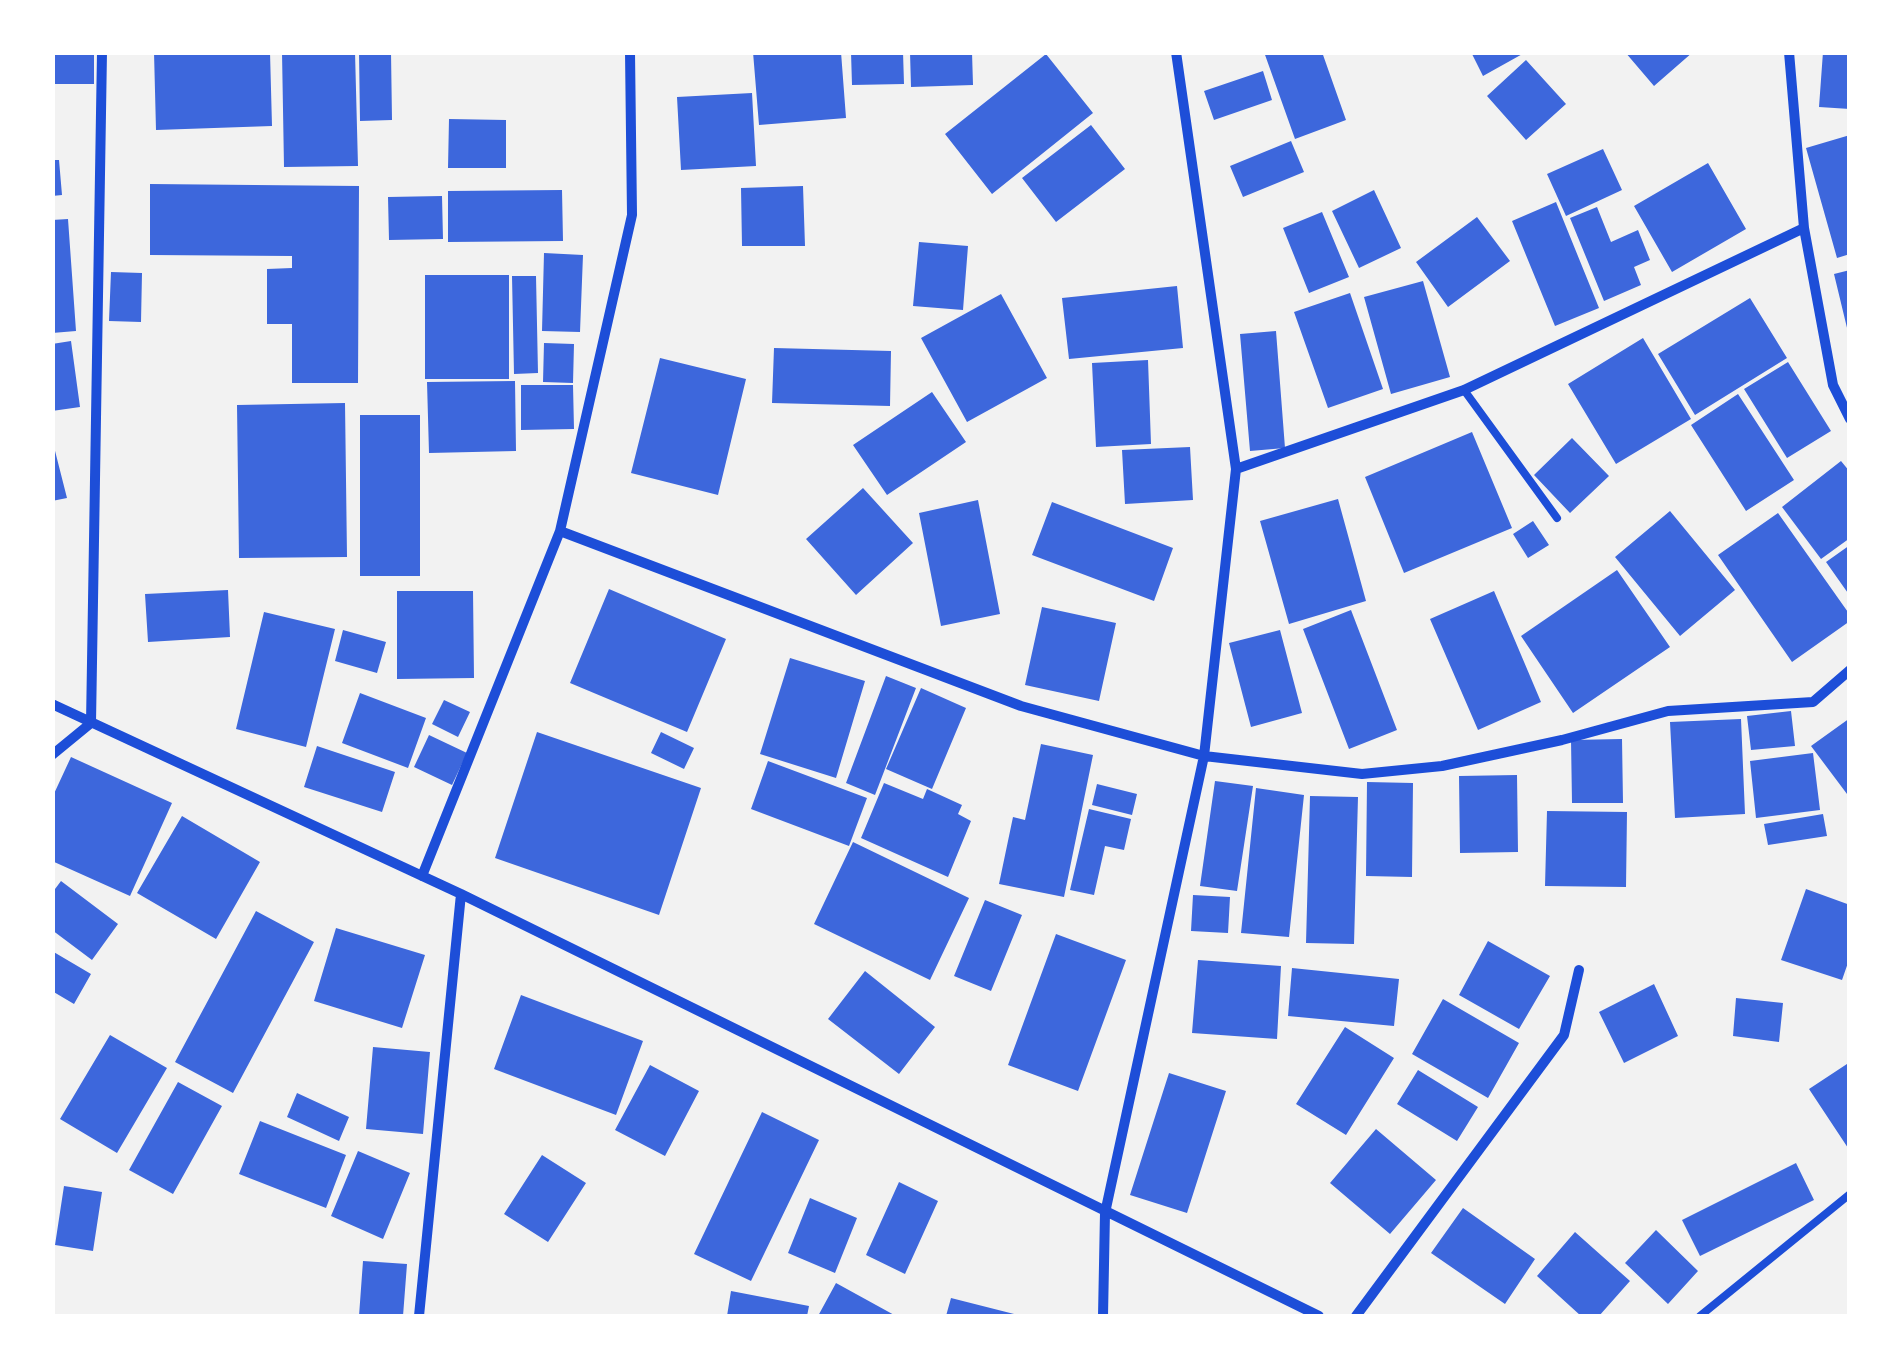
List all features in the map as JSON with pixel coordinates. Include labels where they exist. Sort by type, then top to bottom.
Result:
[{"type":"street","points":[[52,755],[91,722],[102,52]]},
{"type":"street","points":[[422,876],[560,531],[632,215],[630,52]]},
{"type":"street","points":[[1116,1316],[1104,1314],[1106,1213],[1204,756],[1236,469],[1176,52]]},
{"type":"street","points":[[1789,52],[1804,228],[1832,385],[1850,419]]},
{"type":"street","points":[[1236,469],[1464,390],[1804,228]]},
{"type":"street","points":[[560,531],[1021,706],[1204,756],[1362,774],[1442,766],[1562,740],[1668,711],[1813,702],[1850,670]]},
{"type":"street","points":[[52,704],[460,894],[1318,1316]]},
{"type":"street","points":[[419,1316],[460,894]]},
{"type":"street","points":[[1356,1316],[1564,1036],[1579,970]]},
{"type":"lane","points":[[1464,390],[1557,518]]},
{"type":"lane","points":[[1700,1316],[1850,1194]]},
{"type":"building","points":[[52,52],[94,52],[94,84],[52,84]]},
{"type":"building","points":[[154,52],[270,52],[272,126],[156,130]]},
{"type":"building","points":[[282,52],[355,52],[358,166],[284,167]]},
{"type":"building","points":[[359,52],[391,52],[392,120],[360,121]]},
{"type":"building","points":[[753,52],[841,52],[846,118],[759,125]]},
{"type":"building","points":[[851,52],[903,52],[904,84],[852,85]]},
{"type":"building","points":[[910,52],[972,52],[973,85],[911,87]]},
{"type":"building","points":[[1264,52],[1322,52],[1346,120],[1295,139]]},
{"type":"building","points":[[1471,52],[1526,52],[1483,76]]},
{"type":"building","points":[[1625,52],[1693,52],[1654,86]]},
{"type":"building","points":[[1823,52],[1850,52],[1850,109],[1819,107]]},
{"type":"building","points":[[1046,54],[1093,113],[992,194],[945,134]]},
{"type":"building","points":[[1526,60],[1566,104],[1526,140],[1487,96]]},
{"type":"building","points":[[1263,71],[1272,100],[1214,120],[1204,91]]},
{"type":"building","points":[[752,93],[756,166],[681,170],[677,97]]},
{"type":"building","points":[[449,119],[506,120],[506,168],[448,168]]},
{"type":"building","points":[[1091,125],[1125,169],[1056,222],[1022,178]]},
{"type":"building","points":[[1850,135],[1850,254],[1837,258],[1806,148]]},
{"type":"building","points":[[1291,141],[1304,172],[1243,197],[1230,166]]},
{"type":"building","points":[[1603,149],[1622,190],[1566,216],[1547,174]]},
{"type":"building","points":[[52,160],[59,160],[62,195],[52,196]]},
{"type":"building","points":[[1708,163],[1746,229],[1672,272],[1634,206]]},
{"type":"building","points":[[150,184],[359,186],[358,383],[292,383],[292,324],[267,324],[267,269],[292,268],[292,256],[150,255]]},
{"type":"building","points":[[803,186],[805,246],[742,246],[741,188]]},
{"type":"building","points":[[562,190],[563,241],[448,242],[448,191]]},
{"type":"building","points":[[1374,190],[1401,248],[1359,268],[1332,211]]},
{"type":"building","points":[[442,196],[443,239],[389,240],[388,197]]},
{"type":"building","points":[[1556,202],[1599,308],[1555,326],[1512,221]]},
{"type":"building","points":[[1597,207],[1611,242],[1638,230],[1650,260],[1634,267],[1641,285],[1604,301],[1570,218]]},
{"type":"building","points":[[1322,212],[1349,277],[1309,293],[1283,228]]},
{"type":"building","points":[[1477,217],[1510,261],[1448,307],[1416,262]]},
{"type":"building","points":[[68,219],[76,331],[52,333],[52,220]]},
{"type":"building","points":[[919,242],[968,246],[963,310],[913,306]]},
{"type":"building","points":[[544,253],[583,255],[580,332],[542,331]]},
{"type":"building","points":[[1850,270],[1850,332],[1848,332],[1834,274]]},
{"type":"building","points":[[111,272],[142,273],[141,322],[109,321]]},
{"type":"building","points":[[425,275],[509,275],[509,379],[425,379]]},
{"type":"building","points":[[512,276],[536,276],[538,373],[514,374]]},
{"type":"building","points":[[1423,281],[1450,377],[1391,394],[1364,297]]},
{"type":"building","points":[[1177,286],[1183,348],[1069,359],[1062,298]]},
{"type":"building","points":[[1350,293],[1383,389],[1328,408],[1294,312]]},
{"type":"building","points":[[1001,294],[1047,378],[967,422],[921,338]]},
{"type":"building","points":[[1750,298],[1787,358],[1695,415],[1658,354]]},
{"type":"building","points":[[1276,331],[1285,448],[1250,451],[1240,334]]},
{"type":"building","points":[[1643,338],[1691,419],[1616,464],[1568,384]]},
{"type":"building","points":[[71,341],[80,407],[52,411],[52,344]]},
{"type":"building","points":[[544,343],[574,344],[573,383],[543,382]]},
{"type":"building","points":[[774,348],[891,351],[890,406],[772,403]]},
{"type":"building","points":[[660,358],[746,379],[718,495],[631,473]]},
{"type":"building","points":[[1148,360],[1151,444],[1096,447],[1092,363]]},
{"type":"building","points":[[1788,362],[1831,431],[1787,458],[1744,389]]},
{"type":"building","points":[[515,381],[516,451],[429,453],[427,382]]},
{"type":"building","points":[[521,385],[573,385],[574,429],[521,430]]},
{"type":"building","points":[[932,392],[966,442],[887,495],[853,445]]},
{"type":"building","points":[[1738,394],[1794,480],[1746,511],[1691,425]]},
{"type":"building","points":[[345,403],[347,557],[239,558],[237,405]]},
{"type":"building","points":[[360,415],[420,415],[420,576],[360,576]]},
{"type":"building","points":[[1472,432],[1512,528],[1404,573],[1365,477]]},
{"type":"building","points":[[1572,438],[1609,476],[1570,513],[1534,475]]},
{"type":"building","points":[[52,439],[67,498],[52,501]]},
{"type":"building","points":[[1190,447],[1193,500],[1125,504],[1122,450]]},
{"type":"building","points":[[1841,461],[1850,472],[1850,538],[1821,559],[1782,507]]},
{"type":"building","points":[[863,488],[913,543],[856,595],[806,539]]},
{"type":"building","points":[[1338,499],[1366,601],[1289,624],[1260,521]]},
{"type":"building","points":[[978,500],[1000,614],[941,626],[919,513]]},
{"type":"building","points":[[1052,502],[1173,548],[1154,601],[1032,555]]},
{"type":"building","points":[[1670,511],[1735,590],[1680,636],[1615,557]]},
{"type":"building","points":[[1778,513],[1850,615],[1850,621],[1792,662],[1718,555]]},
{"type":"building","points":[[1533,521],[1549,545],[1528,558],[1513,534]]},
{"type":"building","points":[[1850,545],[1850,596],[1826,562]]},
{"type":"building","points":[[1617,570],[1670,647],[1573,713],[1521,636]]},
{"type":"building","points":[[609,589],[726,639],[687,732],[570,683]]},
{"type":"building","points":[[228,590],[230,637],[148,642],[145,594]]},
{"type":"building","points":[[397,591],[473,591],[474,678],[397,679]]},
{"type":"building","points":[[1494,591],[1541,702],[1478,730],[1430,619]]},
{"type":"building","points":[[1042,607],[1116,623],[1099,701],[1025,685]]},
{"type":"building","points":[[1351,610],[1397,730],[1349,749],[1303,629]]},
{"type":"building","points":[[264,612],[335,629],[306,747],[236,729]]},
{"type":"building","points":[[343,630],[386,642],[377,673],[335,661]]},
{"type":"building","points":[[1280,630],[1302,713],[1251,727],[1229,643]]},
{"type":"building","points":[[790,658],[865,681],[836,778],[760,754]]},
{"type":"building","points":[[886,676],[916,688],[875,795],[846,783]]},
{"type":"building","points":[[921,688],[966,708],[932,789],[886,769]]},
{"type":"building","points":[[360,693],[426,718],[408,768],[342,743]]},
{"type":"building","points":[[444,700],[470,712],[458,737],[432,724]]},
{"type":"building","points":[[1791,711],[1795,746],[1751,750],[1747,716]]},
{"type":"building","points":[[1850,718],[1850,798],[1811,746]]},
{"type":"building","points":[[1741,719],[1745,814],[1675,818],[1670,722]]},
{"type":"building","points":[[537,732],[701,788],[659,915],[495,858]]},
{"type":"building","points":[[661,732],[694,748],[684,769],[651,753]]},
{"type":"building","points":[[429,735],[467,753],[452,785],[414,767]]},
{"type":"building","points":[[1622,739],[1623,803],[1572,803],[1571,740]]},
{"type":"building","points":[[1041,744],[1093,755],[1064,897],[999,884],[1013,817],[1025,820]]},
{"type":"building","points":[[317,746],[395,772],[382,812],[304,787]]},
{"type":"building","points":[[1813,753],[1820,810],[1756,818],[1750,761]]},
{"type":"building","points":[[71,757],[172,803],[130,896],[52,861],[52,798]]},
{"type":"building","points":[[768,761],[867,798],[849,846],[751,809]]},
{"type":"building","points":[[1517,775],[1518,852],[1460,853],[1459,776]]},
{"type":"building","points":[[1215,781],[1253,786],[1237,891],[1200,886]]},
{"type":"building","points":[[1367,782],[1413,783],[1412,877],[1366,876]]},
{"type":"building","points":[[884,783],[923,799],[927,789],[962,805],[958,814],[971,821],[948,877],[861,838]]},
{"type":"building","points":[[1097,784],[1137,794],[1132,815],[1092,805]]},
{"type":"building","points":[[1256,788],[1304,795],[1289,937],[1241,933]]},
{"type":"building","points":[[1310,796],[1358,797],[1354,944],[1306,943]]},
{"type":"building","points":[[1089,809],[1131,819],[1124,850],[1105,846],[1094,895],[1070,890]]},
{"type":"building","points":[[1547,811],[1627,812],[1626,887],[1545,886]]},
{"type":"building","points":[[1823,814],[1827,836],[1768,845],[1764,824]]},
{"type":"building","points":[[182,816],[260,862],[216,939],[137,893]]},
{"type":"building","points":[[853,842],[969,898],[930,980],[814,924]]},
{"type":"building","points":[[61,881],[118,924],[92,960],[52,930],[52,893]]},
{"type":"building","points":[[1806,889],[1850,905],[1850,957],[1842,980],[1781,960]]},
{"type":"building","points":[[1193,895],[1230,897],[1228,933],[1191,931]]},
{"type":"building","points":[[985,900],[1022,915],[991,991],[954,976]]},
{"type":"building","points":[[256,911],[314,942],[233,1093],[175,1062]]},
{"type":"building","points":[[336,928],[425,955],[402,1028],[314,1001]]},
{"type":"building","points":[[1056,934],[1126,960],[1078,1091],[1008,1065]]},
{"type":"building","points":[[1488,941],[1550,976],[1519,1029],[1459,995]]},
{"type":"building","points":[[52,951],[91,974],[74,1004],[52,991]]},
{"type":"building","points":[[1198,960],[1281,966],[1277,1039],[1192,1033]]},
{"type":"building","points":[[1292,968],[1399,979],[1394,1026],[1288,1016]]},
{"type":"building","points":[[865,971],[935,1027],[899,1074],[828,1019]]},
{"type":"building","points":[[1654,984],[1678,1036],[1624,1063],[1599,1012]]},
{"type":"building","points":[[521,995],[643,1041],[616,1115],[494,1069]]},
{"type":"building","points":[[1736,998],[1783,1003],[1779,1042],[1733,1036]]},
{"type":"building","points":[[1443,999],[1519,1043],[1488,1098],[1412,1054]]},
{"type":"building","points":[[1345,1027],[1394,1058],[1346,1135],[1296,1104]]},
{"type":"building","points":[[110,1035],[167,1068],[117,1153],[60,1119]]},
{"type":"building","points":[[373,1047],[430,1052],[423,1134],[366,1129]]},
{"type":"building","points":[[1850,1062],[1850,1151],[1809,1089]]},
{"type":"building","points":[[650,1065],[699,1091],[665,1156],[615,1130]]},
{"type":"building","points":[[1418,1070],[1478,1107],[1457,1141],[1397,1104]]},
{"type":"building","points":[[1169,1073],[1226,1091],[1187,1213],[1130,1195]]},
{"type":"building","points":[[178,1082],[222,1106],[173,1194],[129,1170]]},
{"type":"building","points":[[297,1093],[349,1117],[339,1141],[287,1117]]},
{"type":"building","points":[[762,1112],[819,1140],[751,1281],[694,1254]]},
{"type":"building","points":[[260,1121],[346,1155],[326,1208],[239,1174]]},
{"type":"building","points":[[1376,1129],[1436,1180],[1390,1234],[1330,1183]]},
{"type":"building","points":[[358,1151],[410,1173],[383,1239],[331,1216]]},
{"type":"building","points":[[542,1155],[586,1183],[548,1242],[504,1214]]},
{"type":"building","points":[[1796,1163],[1814,1200],[1700,1256],[1682,1220]]},
{"type":"building","points":[[899,1182],[938,1201],[905,1274],[866,1255]]},
{"type":"building","points":[[64,1186],[102,1192],[93,1251],[55,1245]]},
{"type":"building","points":[[810,1198],[857,1218],[835,1273],[788,1253]]},
{"type":"building","points":[[1463,1208],[1535,1259],[1505,1304],[1431,1253]]},
{"type":"building","points":[[1656,1230],[1698,1271],[1668,1304],[1625,1263]]},
{"type":"building","points":[[1575,1232],[1630,1281],[1599,1316],[1581,1316],[1537,1276]]},
{"type":"building","points":[[363,1261],[407,1264],[403,1316],[359,1316]]},
{"type":"building","points":[[836,1283],[896,1316],[818,1316]]},
{"type":"building","points":[[731,1291],[809,1306],[807,1316],[727,1316]]},
{"type":"building","points":[[951,1298],[1018,1315],[1018,1316],[946,1316]]}]
